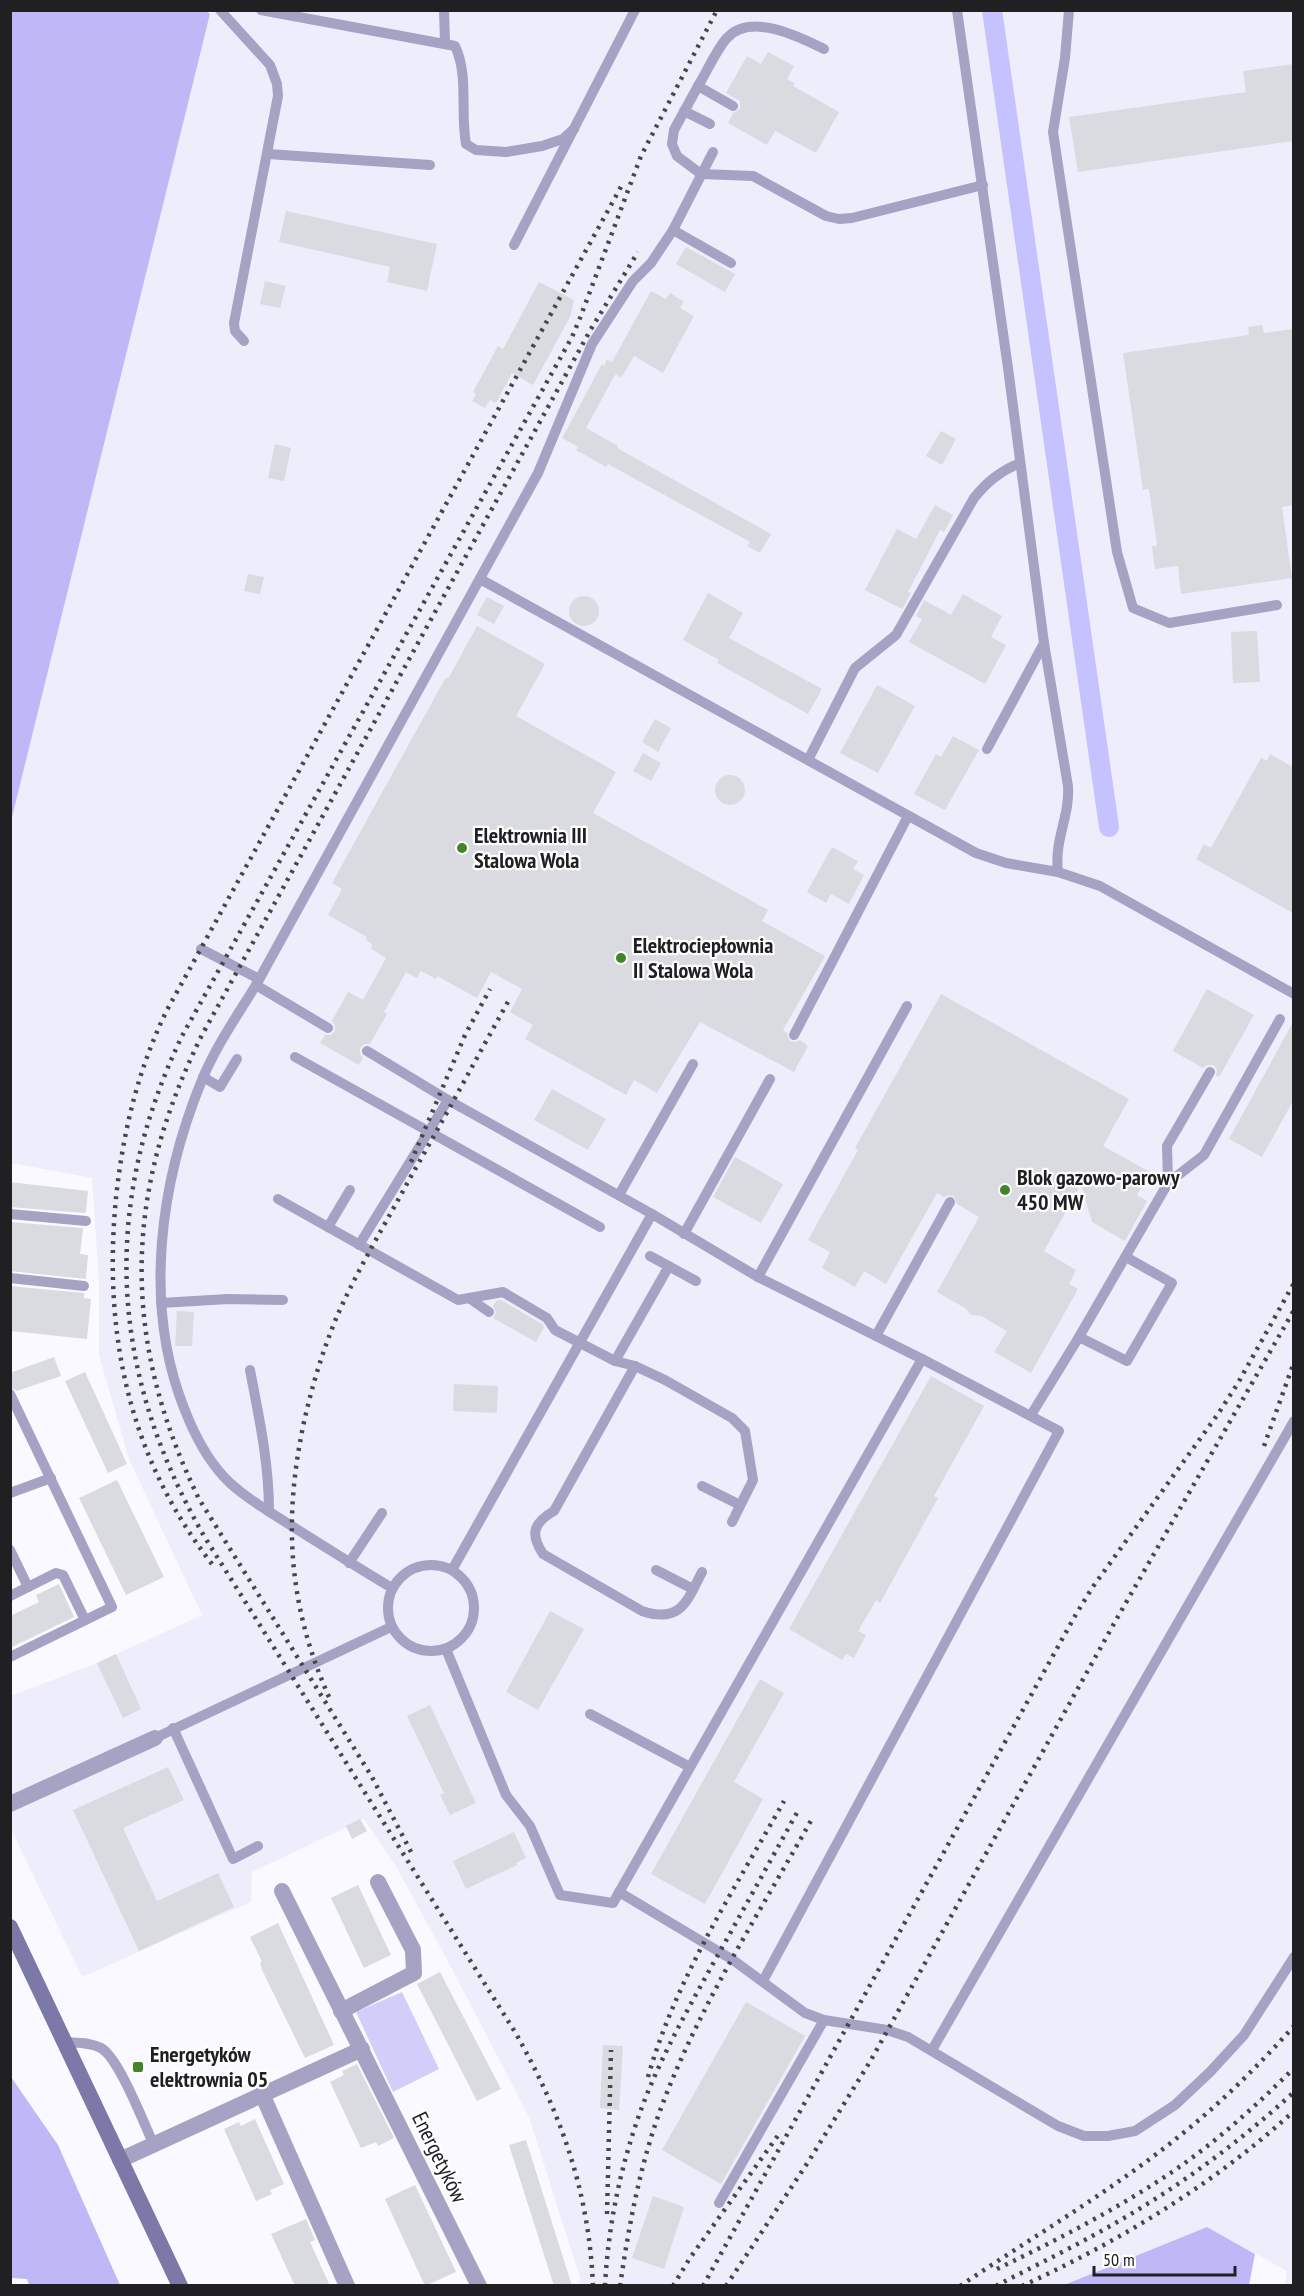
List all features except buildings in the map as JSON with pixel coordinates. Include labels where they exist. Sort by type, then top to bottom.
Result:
[{"type":"main road","points":[[10,1927],[180,2284]]},
{"type":"street","points":[[10,1804],[155,1738]]},
{"type":"street","points":[[341,2012],[414,1973],[413,1950],[378,1882]]},
{"type":"street","name":"Energetyków","points":[[282,1891],[479,2286]]},
{"type":"street","points":[[120,2160],[362,2049]]},
{"type":"street","points":[[262,2094],[347,2286]]},
{"type":"lane","points":[[220,10],[270,65],[277,84],[278,96],[234,323],[235,331],[244,341]]},
{"type":"lane","points":[[261,10],[455,46],[461,59],[463,128],[466,144],[477,150],[506,152],[542,146],[563,139],[574,129]]},
{"type":"lane","points":[[444,10],[445,43]]},
{"type":"lane","points":[[514,245],[635,10]]},
{"type":"lane","points":[[957,10],[983,185],[1044,643],[1069,800],[1058,841],[1058,872]]},
{"type":"lane","points":[[1070,10],[1053,132],[1117,552],[1133,608],[1169,623],[1277,605]]},
{"type":"lane","points":[[824,49],[800,37],[772,28],[740,29],[727,37],[674,130],[672,144],[677,156],[701,174],[753,176],[826,216],[839,219],[852,218],[983,185]]},
{"type":"lane","points":[[698,87],[733,106]]},
{"type":"lane","points":[[684,111],[710,124]]},
{"type":"lane","points":[[392,1588],[349,1563],[240,1492],[225,1479],[205,1453],[191,1424],[168,1358],[161,1303],[162,1251],[182,1137],[203,1077],[216,1050],[257,982],[538,474],[592,344],[633,281],[651,263],[674,230],[713,152]]},
{"type":"lane","points":[[268,154],[430,165]]},
{"type":"lane","points":[[674,230],[731,263]]},
{"type":"lane","points":[[808,760],[855,668],[896,635],[974,498],[987,481],[1006,468],[1020,463]]},
{"type":"lane","points":[[480,579],[976,853],[1006,863],[1058,872],[1100,886],[1293,994]]},
{"type":"lane","points":[[987,749],[1044,643]]},
{"type":"lane","points":[[794,1035],[908,816]]},
{"type":"lane","points":[[201,949],[328,1028]]},
{"type":"lane","points":[[758,1276],[907,1006]]},
{"type":"lane","points":[[1031,1415],[1079,1338],[1168,1183],[1204,1155],[1280,1019]]},
{"type":"lane","points":[[367,1051],[448,1100],[620,1195],[758,1276],[1059,1431],[763,1981]]},
{"type":"lane","points":[[295,1057],[600,1227]]},
{"type":"lane","points":[[203,1077],[220,1087],[237,1059]]},
{"type":"lane","points":[[620,1195],[693,1064]]},
{"type":"lane","points":[[1168,1183],[1167,1146],[1210,1072]]},
{"type":"lane","points":[[684,1234],[770,1079]]},
{"type":"lane","points":[[359,1245],[448,1100]]},
{"type":"lane","points":[[328,1227],[350,1190]]},
{"type":"lane","points":[[278,1199],[458,1300],[503,1292],[547,1318],[555,1330],[615,1361],[635,1366],[666,1380],[732,1418],[745,1431],[753,1480],[732,1522]]},
{"type":"lane","points":[[876,1336],[950,1202]]},
{"type":"lane","points":[[10,1214],[86,1221]]},
{"type":"lane","points":[[452,1570],[652,1214]]},
{"type":"lane","points":[[650,1256],[696,1281]]},
{"type":"lane","points":[[1079,1338],[1127,1361],[1172,1283],[1125,1257]]},
{"type":"lane","points":[[615,1361],[669,1266]]},
{"type":"lane","points":[[10,1278],[84,1286]]},
{"type":"lane","points":[[469,1298],[489,1312]]},
{"type":"lane","points":[[161,1303],[228,1299],[283,1300]]},
{"type":"lane","points":[[446,1649],[506,1795],[530,1826],[560,1895],[613,1903],[922,1359]]},
{"type":"lane","points":[[635,1366],[554,1511],[541,1518],[534,1532],[536,1544],[543,1554],[642,1611],[657,1616],[673,1614],[681,1610],[702,1572]]},
{"type":"lane","points":[[250,1370],[263,1438],[268,1511]]},
{"type":"lane","points":[[10,1394],[112,1607],[10,1657]]},
{"type":"lane","points":[[932,2050],[1293,1421]]},
{"type":"lane","points":[[10,1493],[51,1478]]},
{"type":"lane","points":[[702,1486],[740,1505]]},
{"type":"lane","points":[[349,1563],[382,1513]]},
{"type":"lane","points":[[12,1556],[28,1587]]},
{"type":"lane","points":[[433,1564],[452,1570],[463,1579],[471,1591],[474,1604],[473,1618],[468,1631],[458,1642],[446,1649],[434,1652],[420,1651],[408,1646],[398,1638],[391,1627],[387,1607],[392,1588],[397,1580],[414,1568],[433,1564]]},
{"type":"lane","points":[[656,1570],[693,1589]]},
{"type":"lane","points":[[10,1596],[56,1573],[63,1575],[85,1620]]},
{"type":"lane","points":[[155,1738],[391,1627]]},
{"type":"lane","points":[[590,1714],[690,1767]]},
{"type":"lane","points":[[173,1728],[214,1816],[222,1841],[233,1858],[258,1846]]},
{"type":"lane","points":[[619,1892],[763,1981],[798,2008],[824,2020],[908,2037],[1058,2126],[1084,2136],[1108,2136],[1135,2131],[1175,2105],[1244,2035],[1293,1957]]},
{"type":"lane","points":[[719,2203],[824,2020]]},
{"type":"lane","points":[[64,2042],[100,2047],[108,2053],[154,2145]]},
{"type":"shaded area","points":[[11,10],[206,10],[210,14],[11,821]]},
{"type":"shaded area","points":[[211,11],[1293,11],[1293,2285],[1285,2285],[1287,2271],[1207,2227],[1063,2285],[579,2285],[580,2278],[529,2117],[397,1868],[364,1819],[252,1872],[251,1902],[82,1977],[11,1829],[11,1696],[97,1663],[202,1615],[129,1459],[99,1355],[99,1281],[92,1178],[11,1163],[10,822],[45,679],[36,663],[54,646],[119,374]]},
{"type":"shaded area","points":[[402,1992],[439,2069],[393,2092],[356,2012]]},
{"type":"shaded area","points":[[11,2077],[58,2145],[120,2285],[29,2285],[27,2279],[11,2278]]},
{"type":"shaded area","points":[[1207,2227],[1255,2254],[1249,2285],[1064,2285]]},
{"type":"waterway","points":[[992,10],[1109,827]]},
{"type":"railway","points":[[593,2286],[586,2218],[579,2185],[559,2123],[531,2062],[515,2032],[204,1536],[173,1474],[149,1413],[134,1351],[127,1289],[128,1226],[138,1163],[156,1100],[182,1036],[572,337],[641,156],[717,10]]},
{"type":"railway","points":[[212,1564],[183,1523],[160,1480],[141,1436],[128,1391],[119,1344],[114,1297],[113,1248],[116,1198],[133,1101],[148,1055],[167,1010],[622,185]]},
{"type":"railway","points":[[411,1852],[372,1777],[199,1499],[173,1440],[155,1381],[145,1324],[142,1267],[146,1209],[157,1152],[176,1094],[202,1035],[591,329],[638,252]]},
{"type":"railway","points":[[411,1162],[465,1035],[490,989]]},
{"type":"railway","points":[[329,1697],[315,1663],[305,1629],[293,1562],[293,1493],[304,1422],[323,1354],[338,1314],[355,1279],[509,1000]]},
{"type":"railway","points":[[703,2286],[1075,1616],[1092,1588],[1218,1414],[1294,1283]]},
{"type":"railway","points":[[726,2286],[810,2159],[871,2060],[1116,1620],[1294,1310]]},
{"type":"railway","points":[[1264,1446],[1294,1362]]},
{"type":"railway","points":[[648,2077],[660,2040],[690,1970],[726,1901],[784,1801]]},
{"type":"railway","points":[[605,2286],[615,2202],[644,2101],[680,2025],[799,1809]]},
{"type":"railway","points":[[620,2286],[641,2173],[661,2108],[676,2070],[731,1960],[813,1817]]},
{"type":"railway","points":[[960,2286],[1101,2194],[1156,2155],[1226,2096],[1294,2026]]},
{"type":"railway","points":[[607,2214],[611,2050]]},
{"type":"railway","points":[[997,2269],[1086,2224],[1172,2172],[1235,2123],[1294,2068]]},
{"type":"railway","points":[[996,2286],[1094,2235],[1147,2204],[1223,2152],[1294,2092]]},
{"type":"railway","points":[[1022,2286],[1095,2250],[1165,2209],[1232,2163],[1294,2111]]},
{"type":"railway","points":[[673,2286],[690,2258],[779,2134]]},
{"type":"place","name":"Elektrownia III Stalowa Wola","points":[[462,848]]},
{"type":"place","name":"Elektrociepłownia II Stalowa Wola","points":[[621,958]]},
{"type":"place","name":"Blok gazowo-parowy 450 MW","points":[[1005,1190]]},
{"type":"place","name":"Energetyków elektrownia 05","points":[[138,2067]]}]
